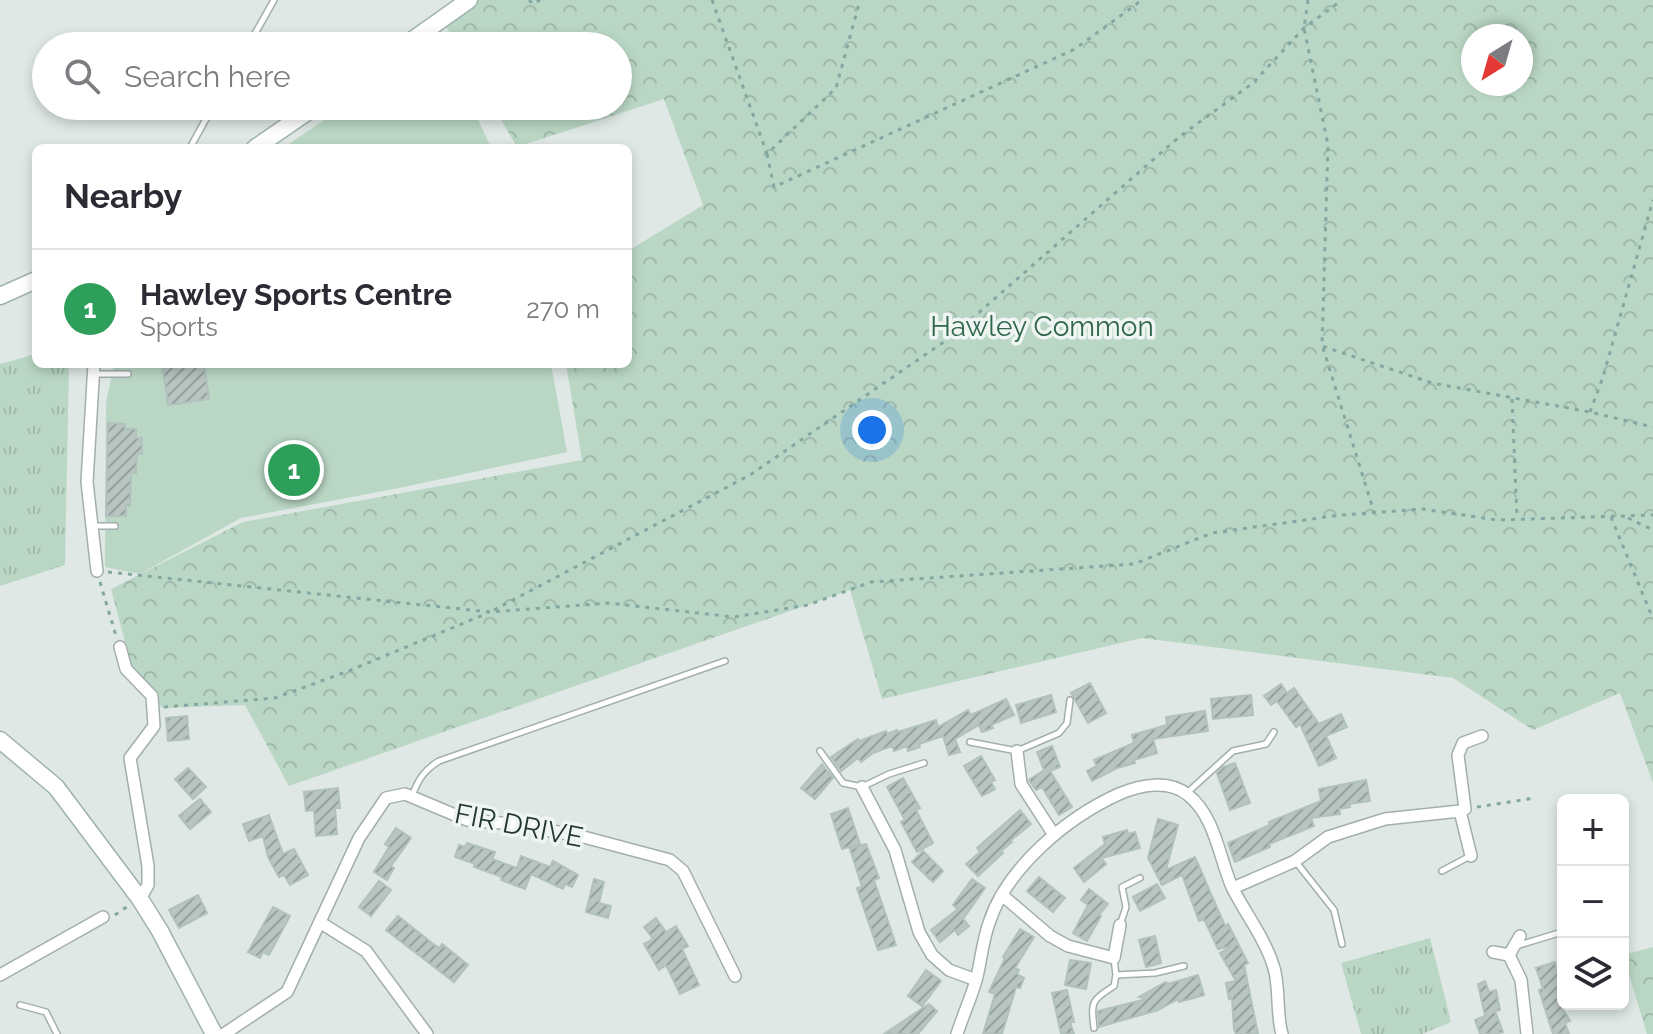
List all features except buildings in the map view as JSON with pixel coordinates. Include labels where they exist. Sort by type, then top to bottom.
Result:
[{"type":"main road","points":[[424,32],[469,0]]},
{"type":"main road","points":[[261,144],[296,120]]},
{"type":"main road","points":[[0,296],[32,282]]},
{"type":"main road","points":[[0,740],[56,787],[135,902],[214,1034]]},
{"type":"street","points":[[93,369],[87,482],[97,571]]},
{"type":"street","points":[[120,647],[126,669],[152,696],[154,726],[130,758],[148,866],[148,885],[135,902]]},
{"type":"street","points":[[1471,856],[1458,755],[1463,743],[1482,736]]},
{"type":"street","points":[[1017,751],[1021,784],[1054,835]]},
{"type":"street","points":[[957,1034],[976,980],[989,922],[1002,895],[1026,861],[1054,835],[1097,804],[1137,786],[1166,785],[1187,793],[1204,812],[1233,888],[1263,938],[1275,971],[1282,1034]]},
{"type":"street","points":[[862,787],[895,850],[919,932],[932,955],[949,970],[976,980]]},
{"type":"street","points":[[224,1034],[287,992],[359,838],[386,798],[405,794],[411,796]]},
{"type":"street","name":"FIR DRIVE","points":[[411,796],[467,820],[513,824],[580,836],[670,860],[683,871],[735,976]]},
{"type":"street","points":[[1233,888],[1295,861],[1328,837],[1385,819],[1463,810]]},
{"type":"street","points":[[1002,895],[1050,936],[1068,946],[1114,958],[1120,925]]},
{"type":"street","points":[[0,975],[103,917]]},
{"type":"street","points":[[321,923],[366,951],[427,1034]]},
{"type":"street","points":[[1493,952],[1515,946],[1527,1034]]},
{"type":"lane","points":[[256,32],[274,0]]},
{"type":"lane","points":[[192,144],[205,120]]},
{"type":"lane","points":[[93,369],[128,374]]},
{"type":"lane","points":[[92,526],[115,526]]},
{"type":"lane","points":[[411,796],[428,767],[439,761],[725,661]]},
{"type":"lane","points":[[970,742],[1017,751],[1059,733],[1067,723],[1070,700]]},
{"type":"lane","points":[[1187,793],[1233,751],[1266,744],[1274,732]]},
{"type":"lane","points":[[820,751],[843,783],[862,787],[924,763]]},
{"type":"lane","points":[[1442,871],[1471,856]]},
{"type":"lane","points":[[1295,861],[1334,910],[1342,944]]},
{"type":"lane","points":[[1120,925],[1126,907],[1122,887],[1140,878]]},
{"type":"lane","points":[[1515,946],[1557,933]]},
{"type":"lane","points":[[1094,1028],[1092,1005],[1096,998],[1114,986],[1114,958]]},
{"type":"lane","points":[[1116,975],[1155,973],[1184,966]]},
{"type":"lane","points":[[20,1005],[46,1012],[57,1034]]},
{"type":"path","points":[[529,0],[533,4],[540,0]]},
{"type":"path","points":[[712,0],[767,154],[774,187],[1075,49],[1142,0]]},
{"type":"path","points":[[767,154],[836,88],[860,0]]},
{"type":"path","points":[[1308,0],[1304,28],[1328,145],[1322,346],[1374,512]]},
{"type":"path","points":[[153,712],[162,708],[275,698],[346,672],[490,612],[750,475],[951,337],[1179,137],[1253,83],[1304,28],[1342,0]]},
{"type":"path","points":[[1590,412],[1603,377],[1653,200]]},
{"type":"path","points":[[1322,346],[1432,383],[1590,412],[1653,427]]},
{"type":"path","points":[[1512,398],[1517,519]]},
{"type":"path","points":[[120,647],[97,571],[490,612],[608,603],[734,617],[808,605],[871,582],[1134,564],[1212,533],[1374,512],[1422,509],[1497,520],[1653,515]]},
{"type":"path","points":[[1625,516],[1653,530]]},
{"type":"path","points":[[1611,517],[1653,619]]},
{"type":"path","points":[[1463,810],[1535,798]]},
{"type":"path","points":[[103,917],[121,913],[135,902]]},
{"type":"green space","name":"Hawley Common","points":[[469,0],[1653,0],[1653,783],[1620,693],[1533,730],[1453,678],[1142,638],[882,699],[850,590],[289,786],[245,705],[162,708],[131,664],[111,589],[243,522],[582,460],[567,368],[632,368],[632,249],[703,205],[664,99],[632,109],[632,32],[449,32],[442,20]]},
{"type":"green space","points":[[324,120],[478,120],[489,144],[289,144]]},
{"type":"green space","name":"Hawley Common","points":[[501,120],[600,120],[526,144],[515,144]]},
{"type":"green space","points":[[32,355],[32,368],[69,368],[65,565],[0,586],[0,364]]},
{"type":"green space","points":[[113,368],[552,368],[567,452],[241,518],[140,574],[105,567],[106,403]]},
{"type":"green space","points":[[1430,938],[1451,1022],[1422,1034],[1361,1034],[1341,963]]},
{"type":"green space","points":[[1653,947],[1653,1034],[1647,1034],[1629,975],[1629,953]]},
{"type":"place","name":"Hawley Sports Centre","points":[[294,470]]}]
